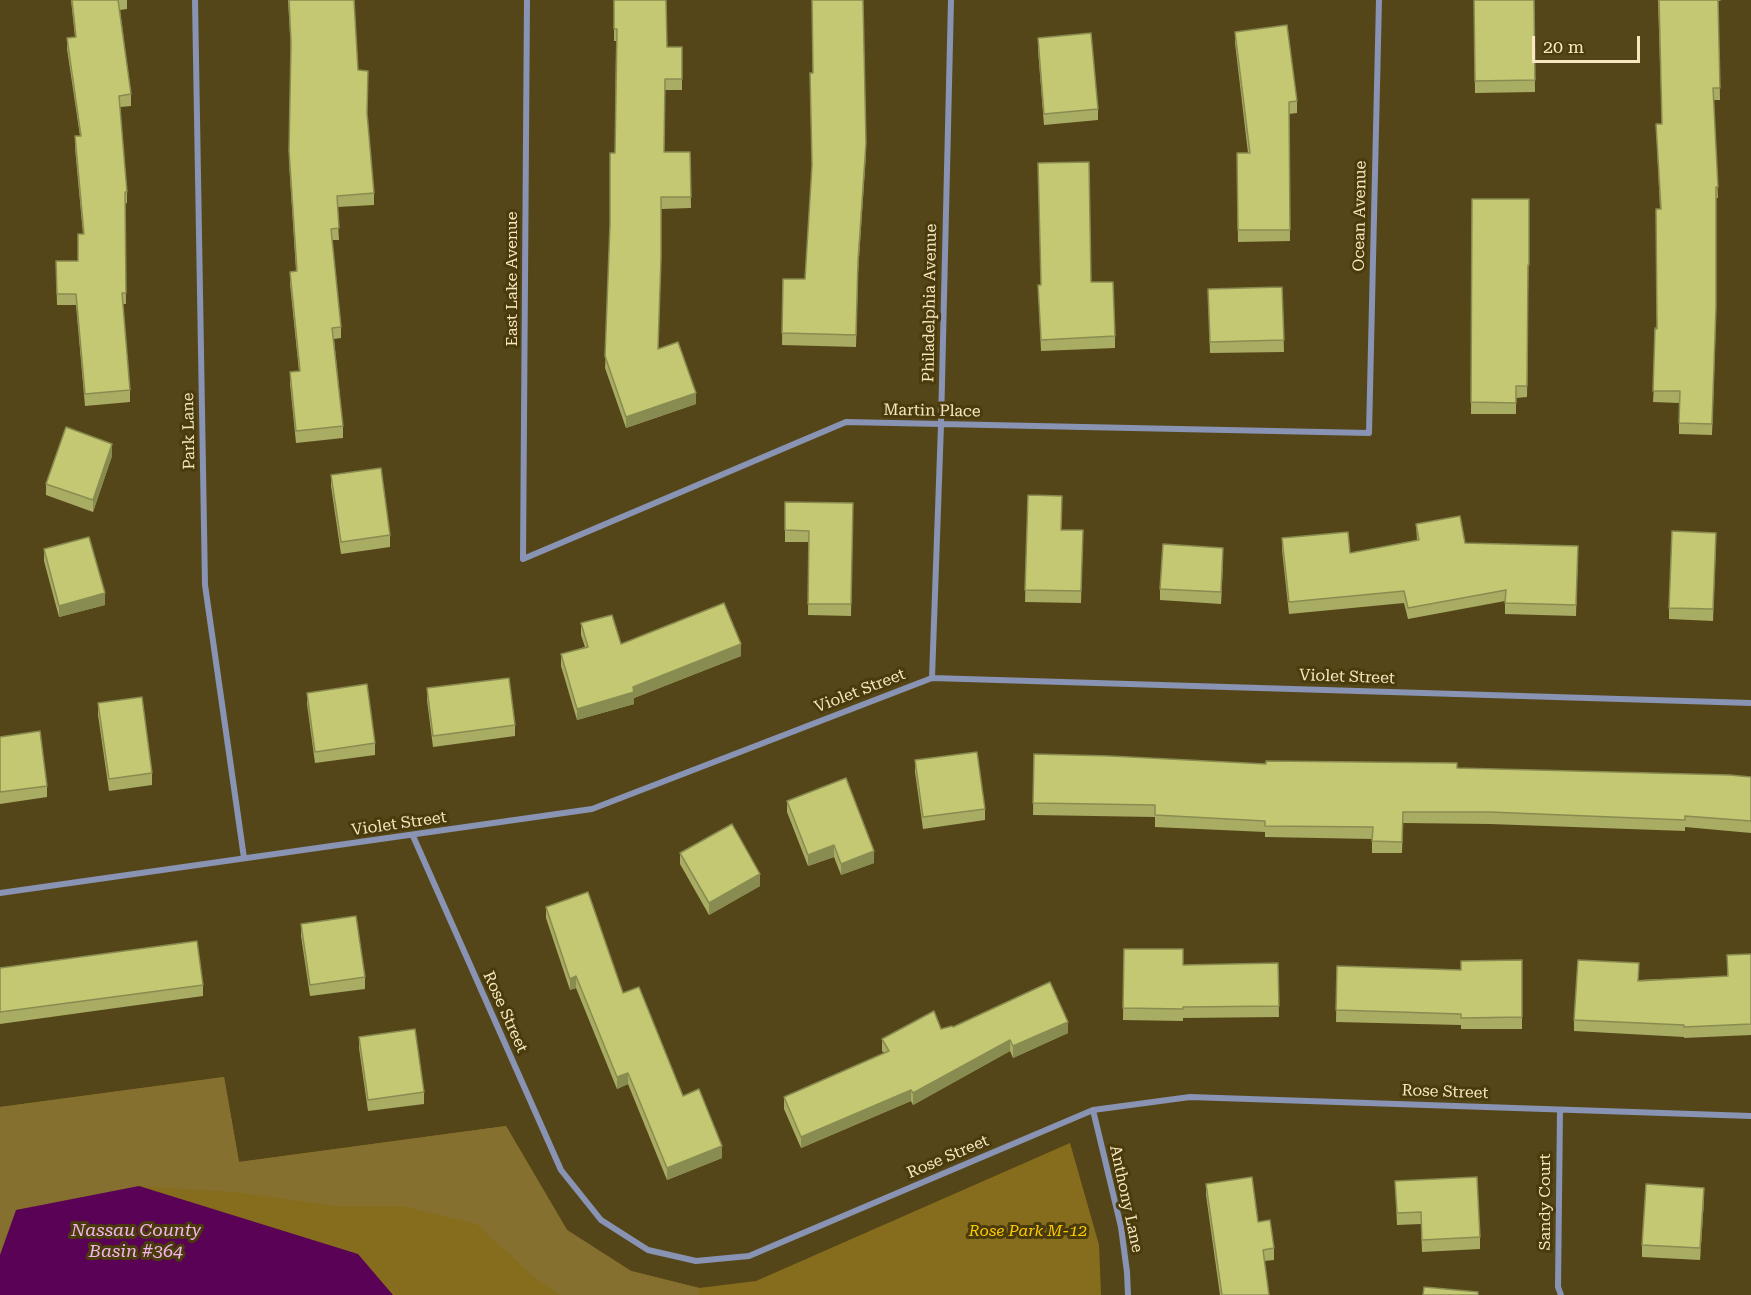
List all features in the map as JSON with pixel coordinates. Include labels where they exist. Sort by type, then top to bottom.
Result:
[{"type":"street","name":"Park Lane","points":[[195,0],[205,585],[244,858]]},
{"type":"street","name":"East Lake Avenue","points":[[523,559],[527,0]]},
{"type":"street","name":"Philadelphia Avenue","points":[[932,678],[941,425],[951,0]]},
{"type":"street","name":"Ocean Avenue","points":[[1369,433],[1379,0]]},
{"type":"street","name":"Martin Place","points":[[523,559],[846,422],[1369,433]]},
{"type":"street","name":"Violet Street","points":[[0,893],[592,809],[932,678],[1751,703]]},
{"type":"street","name":"Rose Street","points":[[412,836],[561,1170],[601,1220],[648,1250],[696,1261],[749,1256],[1093,1110],[1190,1097],[1751,1116]]},
{"type":"street","name":"Anthony Lane","points":[[1093,1110],[1121,1227],[1128,1295]]},
{"type":"street","name":"Sandy Court","points":[[1560,1110],[1558,1287],[1561,1295]]},
{"type":"green space","name":"Rose Park M-12","points":[[224,1077],[239,1162],[506,1126],[567,1230],[631,1271],[699,1288],[756,1281],[1070,1143],[1099,1245],[1101,1295],[0,1295],[0,1107]]},
{"type":"shaded area","points":[[224,1077],[239,1162],[506,1126],[567,1230],[631,1271],[699,1288],[699,1295],[560,1295],[533,1276],[477,1224],[403,1206],[336,1206],[235,1192],[139,1186],[16,1210],[0,1255],[0,1107]]},
{"type":"water","name":"Nassau County Basin #364","points":[[139,1186],[358,1254],[393,1295],[0,1295],[0,1255],[16,1210]]},
{"type":"building","points":[[72,0],[118,0],[131,94],[119,96],[127,192],[125,192],[126,293],[122,293],[130,390],[85,394],[76,294],[57,294],[56,261],[78,261],[78,234],[84,234],[75,136],[81,136],[67,38],[76,37]]},
{"type":"building","points":[[289,0],[354,0],[358,70],[368,71],[367,113],[374,193],[337,196],[339,228],[331,229],[341,327],[332,328],[343,426],[296,431],[290,372],[300,371],[290,272],[297,271],[289,151],[291,42]]},
{"type":"building","points":[[614,0],[666,0],[667,47],[682,47],[682,79],[665,79],[664,152],[690,152],[691,197],[661,197],[658,349],[678,342],[696,393],[626,417],[605,356],[610,153],[615,153],[617,29],[614,29]]},
{"type":"building","points":[[812,0],[863,0],[866,143],[858,261],[856,335],[782,333],[783,279],[805,279],[812,165],[810,73],[813,73]]},
{"type":"building","points":[[1474,0],[1534,0],[1535,80],[1475,81]]},
{"type":"building","points":[[1659,0],[1718,0],[1720,88],[1713,88],[1718,187],[1716,187],[1716,307],[1712,424],[1679,423],[1680,391],[1653,391],[1655,328],[1657,329],[1656,209],[1661,209],[1656,124],[1662,124]]},
{"type":"building","points":[[1287,25],[1297,101],[1289,102],[1290,230],[1238,230],[1237,153],[1250,153],[1235,32]]},
{"type":"building","points":[[1091,33],[1098,109],[1044,114],[1038,38]]},
{"type":"building","points":[[1089,162],[1091,282],[1113,282],[1115,336],[1041,340],[1038,285],[1041,285],[1038,163]]},
{"type":"building","points":[[1472,199],[1529,199],[1527,386],[1516,386],[1516,403],[1471,402]]},
{"type":"building","points":[[1282,287],[1284,340],[1210,342],[1208,289]]},
{"type":"building","points":[[66,427],[112,444],[93,500],[46,484]]},
{"type":"building","points":[[381,468],[390,535],[341,542],[331,475]]},
{"type":"building","points":[[1028,495],[1062,496],[1061,530],[1083,530],[1081,591],[1025,590]]},
{"type":"building","points":[[785,502],[853,503],[851,604],[808,604],[809,531],[785,530]]},
{"type":"building","points":[[1460,516],[1465,543],[1578,546],[1576,605],[1505,603],[1506,590],[1408,608],[1404,591],[1289,602],[1282,538],[1348,532],[1350,553],[1419,540],[1416,524]]},
{"type":"building","points":[[1672,531],[1716,533],[1713,609],[1669,608]]},
{"type":"building","points":[[89,537],[105,593],[59,606],[44,549]]},
{"type":"building","points":[[1163,544],[1223,548],[1221,592],[1160,589]]},
{"type":"building","points":[[724,603],[741,644],[633,687],[634,692],[577,709],[561,654],[588,647],[581,623],[612,615],[621,644]]},
{"type":"building","points":[[509,678],[515,725],[433,736],[427,688]]},
{"type":"building","points":[[367,684],[375,743],[315,752],[307,693]]},
{"type":"building","points":[[142,697],[152,773],[109,779],[98,703]]},
{"type":"building","points":[[40,731],[47,786],[0,792],[0,737]]},
{"type":"building","points":[[977,752],[985,809],[923,817],[915,760]]},
{"type":"building","points":[[1034,754],[1266,764],[1266,761],[1457,763],[1457,768],[1730,775],[1751,777],[1751,821],[1685,816],[1685,820],[1490,812],[1403,812],[1402,842],[1372,841],[1373,827],[1265,826],[1265,821],[1155,815],[1155,805],[1033,803]]},
{"type":"building","points":[[846,778],[874,851],[841,864],[834,845],[808,855],[787,801]]},
{"type":"building","points":[[732,824],[760,874],[709,903],[680,853]]},
{"type":"building","points":[[588,892],[623,993],[639,987],[683,1096],[699,1089],[722,1146],[667,1168],[628,1073],[617,1077],[576,976],[570,979],[546,907]]},
{"type":"building","points":[[356,916],[365,977],[310,985],[301,924]]},
{"type":"building","points":[[197,941],[203,985],[0,1012],[0,968]]},
{"type":"building","points":[[1124,949],[1183,949],[1183,965],[1278,963],[1279,1006],[1123,1008]]},
{"type":"building","points":[[1751,954],[1751,1024],[1684,1027],[1684,1025],[1574,1020],[1578,960],[1639,963],[1638,981],[1728,976],[1727,955]]},
{"type":"building","points":[[1522,960],[1522,1017],[1461,1018],[1461,1014],[1336,1010],[1337,966],[1461,970],[1461,961]]},
{"type":"building","points":[[1050,982],[1068,1022],[1013,1046],[1010,1040],[913,1093],[911,1090],[801,1137],[784,1097],[889,1051],[882,1039],[934,1011],[941,1029],[953,1027]]},
{"type":"building","points":[[415,1029],[424,1092],[368,1100],[359,1037]]},
{"type":"building","points":[[1252,1177],[1258,1222],[1270,1220],[1274,1248],[1263,1250],[1269,1295],[1222,1295],[1206,1184]]},
{"type":"building","points":[[1477,1177],[1480,1237],[1422,1240],[1421,1212],[1397,1213],[1395,1181]]},
{"type":"building","points":[[1646,1184],[1704,1188],[1700,1248],[1642,1245]]},
{"type":"building","points":[[1424,1287],[1478,1292],[1478,1295],[1423,1295]]}]
